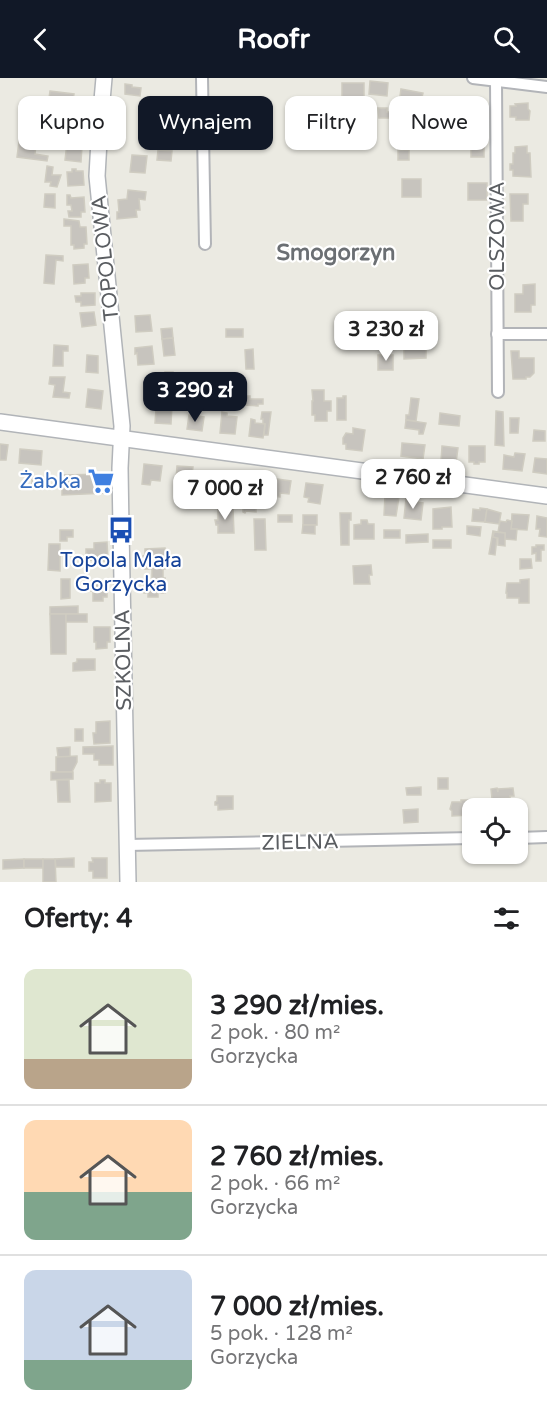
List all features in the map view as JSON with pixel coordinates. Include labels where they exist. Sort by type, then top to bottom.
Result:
[{"type":"street","name":"TOPOLOWA","points":[[104,78],[98,176],[122,439]]},
{"type":"street","points":[[202,78],[205,244]]},
{"type":"street","points":[[473,78],[547,87]]},
{"type":"street","name":"OLSZOWA","points":[[496,81],[498,392]]},
{"type":"street","points":[[497,334],[547,334]]},
{"type":"street","points":[[0,422],[547,496]]},
{"type":"street","name":"SZKOLNA","points":[[122,439],[120,468],[128,882]]},
{"type":"street","points":[[528,838],[547,837]]},
{"type":"street","name":"ZIELNA","points":[[127,845],[462,838]]},
{"type":"building","points":[[370,81],[388,83],[387,96],[369,94]]},
{"type":"building","points":[[342,83],[364,83],[364,96],[342,96]]},
{"type":"building","points":[[125,84],[141,88],[140,96],[125,94]]},
{"type":"building","points":[[401,89],[423,93],[422,96],[400,96]]},
{"type":"building","points":[[50,91],[74,94],[74,96],[49,96]]},
{"type":"building","points":[[528,103],[529,120],[516,120],[516,117],[510,117],[510,106]]},
{"type":"building","points":[[378,108],[387,108],[389,118],[379,118]]},
{"type":"building","points":[[527,146],[527,153],[530,153],[531,177],[513,176],[510,164],[513,164],[515,147]]},
{"type":"building","points":[[18,149],[35,150],[35,154],[48,156],[47,161],[17,157]]},
{"type":"building","points":[[66,150],[82,150],[81,162],[65,160]]},
{"type":"building","points":[[158,150],[172,151],[171,161],[157,160]]},
{"type":"building","points":[[398,150],[409,150],[409,160],[398,160]]},
{"type":"building","points":[[471,150],[484,150],[484,157],[471,157]]},
{"type":"building","points":[[132,155],[147,156],[145,173],[130,172]]},
{"type":"building","points":[[47,166],[53,167],[52,175],[61,175],[57,187],[50,186],[51,182],[45,182]]},
{"type":"building","points":[[72,169],[83,171],[84,185],[68,186],[67,172],[72,172]]},
{"type":"building","points":[[402,179],[421,179],[421,197],[402,197]]},
{"type":"building","points":[[468,183],[487,183],[487,200],[468,200]]},
{"type":"building","points":[[128,190],[146,192],[145,200],[139,199],[140,210],[136,210],[137,217],[117,219],[118,200],[127,199]]},
{"type":"building","points":[[45,194],[55,194],[55,208],[44,207]]},
{"type":"building","points":[[510,194],[528,194],[528,204],[523,204],[523,221],[511,221]]},
{"type":"building","points":[[67,195],[71,198],[84,197],[85,212],[81,212],[81,217],[69,217],[68,211],[72,211],[71,205],[67,205]]},
{"type":"building","points":[[64,219],[79,221],[80,227],[86,227],[87,244],[84,244],[84,248],[74,249],[74,245],[71,245],[71,226],[64,226]]},
{"type":"building","points":[[46,255],[63,256],[63,261],[56,260],[54,284],[44,283]]},
{"type":"building","points":[[88,264],[89,278],[85,278],[85,283],[74,284],[73,265]]},
{"type":"building","points":[[535,284],[535,305],[531,305],[531,312],[515,312],[515,294],[523,294],[523,285]]},
{"type":"building","points":[[81,293],[95,293],[95,305],[81,306],[81,302],[76,302],[75,296],[81,296]]},
{"type":"building","points":[[94,312],[96,325],[82,327],[80,313]]},
{"type":"building","points":[[150,315],[152,331],[136,332],[135,316]]},
{"type":"building","points":[[172,328],[173,338],[162,339],[161,329]]},
{"type":"building","points":[[226,329],[243,329],[243,337],[226,337]]},
{"type":"building","points":[[173,338],[175,355],[164,356],[162,339]]},
{"type":"building","points":[[404,343],[426,343],[426,358],[404,359]]},
{"type":"building","points":[[54,345],[68,346],[68,351],[63,351],[63,366],[53,366]]},
{"type":"building","points":[[152,346],[154,364],[138,365],[135,348]]},
{"type":"building","points":[[253,349],[254,369],[246,369],[245,350]]},
{"type":"building","points":[[511,351],[519,351],[519,358],[534,358],[534,373],[530,377],[513,379]]},
{"type":"building","points":[[87,355],[98,356],[98,373],[86,372]]},
{"type":"building","points":[[378,355],[393,355],[393,370],[378,370]]},
{"type":"building","points":[[165,372],[173,372],[173,386],[152,386],[152,380],[165,380]]},
{"type":"building","points":[[50,377],[65,377],[63,392],[70,393],[69,398],[53,397],[55,385],[49,384]]},
{"type":"building","points":[[183,377],[195,377],[195,400],[182,400]]},
{"type":"building","points":[[88,389],[103,391],[101,409],[86,407]]},
{"type":"building","points":[[312,390],[324,390],[324,401],[331,401],[331,411],[327,411],[327,421],[315,421],[315,415],[312,415]]},
{"type":"building","points":[[228,394],[240,394],[240,403],[228,403]]},
{"type":"building","points":[[245,396],[250,396],[250,399],[263,399],[263,404],[245,405]]},
{"type":"building","points":[[346,396],[346,420],[337,420],[337,398],[343,398]]},
{"type":"building","points":[[411,398],[419,399],[416,421],[406,420],[406,415],[409,415]]},
{"type":"building","points":[[165,404],[172,405],[171,424],[155,423],[156,409],[163,409]]},
{"type":"building","points":[[496,411],[503,412],[504,446],[495,445]]},
{"type":"building","points":[[222,412],[227,413],[227,416],[237,417],[235,434],[220,433]]},
{"type":"building","points":[[262,412],[271,412],[268,435],[264,435],[265,424],[261,419]]},
{"type":"building","points":[[440,413],[460,416],[459,426],[439,424]]},
{"type":"building","points":[[189,415],[204,417],[202,431],[187,429]]},
{"type":"building","points":[[510,418],[519,418],[518,433],[510,433]]},
{"type":"building","points":[[251,419],[255,420],[255,423],[265,424],[263,438],[249,436]]},
{"type":"building","points":[[406,420],[426,423],[423,434],[419,434],[419,430],[405,428]]},
{"type":"building","points":[[353,428],[365,430],[362,451],[346,449],[346,444],[343,444],[346,433],[353,434]]},
{"type":"building","points":[[534,430],[545,431],[545,441],[533,441]]},
{"type":"building","points":[[402,443],[425,445],[423,459],[401,456]]},
{"type":"building","points":[[0,444],[8,445],[6,460],[0,460]]},
{"type":"building","points":[[442,446],[458,448],[456,463],[441,461]]},
{"type":"building","points":[[469,446],[485,446],[485,462],[474,464],[474,462],[469,462]]},
{"type":"building","points":[[20,449],[42,451],[41,465],[19,463]]},
{"type":"building","points":[[515,453],[525,454],[522,471],[503,469],[504,455],[514,457]]},
{"type":"building","points":[[535,458],[547,459],[547,474],[533,472]]},
{"type":"building","points":[[144,464],[162,466],[160,481],[151,480],[150,485],[142,484]]},
{"type":"building","points":[[177,466],[193,467],[191,481],[176,480]]},
{"type":"building","points":[[206,472],[226,473],[225,489],[215,491],[215,487],[205,488]]},
{"type":"building","points":[[106,474],[107,493],[62,495],[62,475]]},
{"type":"building","points":[[241,475],[257,477],[255,491],[240,489],[240,485],[237,485],[238,480],[241,481]]},
{"type":"building","points":[[32,477],[50,477],[49,487],[32,487]]},
{"type":"building","points":[[277,479],[291,481],[289,494],[280,493],[280,497],[271,496]]},
{"type":"building","points":[[306,483],[323,485],[320,504],[308,502],[309,498],[304,497]]},
{"type":"building","points":[[185,493],[200,493],[200,508],[186,508]]},
{"type":"building","points":[[385,495],[399,497],[396,516],[384,515]]},
{"type":"building","points":[[406,499],[423,503],[421,520],[404,518]]},
{"type":"building","points":[[243,504],[256,505],[256,512],[243,512]]},
{"type":"building","points":[[451,507],[452,527],[433,529],[433,509]]},
{"type":"building","points":[[480,508],[487,509],[485,522],[472,521],[473,509],[480,510]]},
{"type":"building","points":[[218,509],[233,509],[234,533],[218,533],[215,520],[218,520]]},
{"type":"building","points":[[487,509],[501,513],[499,524],[485,522]]},
{"type":"building","points":[[340,513],[351,513],[349,545],[341,545]]},
{"type":"building","points":[[512,514],[529,515],[527,530],[511,529]]},
{"type":"building","points":[[278,515],[292,515],[292,522],[278,522]]},
{"type":"building","points":[[303,515],[317,515],[317,525],[303,525]]},
{"type":"building","points":[[537,516],[547,518],[547,537],[539,536],[540,529],[536,529]]},
{"type":"building","points":[[254,519],[265,519],[266,550],[255,550]]},
{"type":"building","points":[[361,520],[374,524],[374,539],[354,539],[354,525],[361,524]]},
{"type":"building","points":[[507,520],[512,521],[511,529],[517,529],[516,540],[505,539],[505,533],[498,532],[500,521],[506,522]]},
{"type":"building","points":[[303,525],[315,525],[315,534],[302,533]]},
{"type":"building","points":[[467,526],[481,527],[480,536],[467,534]]},
{"type":"building","points":[[60,530],[73,530],[73,537],[67,537],[67,541],[60,541]]},
{"type":"building","points":[[384,530],[400,530],[400,538],[384,538]]},
{"type":"building","points":[[493,531],[498,532],[494,532],[493,537],[497,538],[495,555],[489,554]]},
{"type":"building","points":[[494,532],[505,533],[505,546],[498,545],[498,538],[493,537]]},
{"type":"building","points":[[428,534],[428,542],[406,543],[406,535]]},
{"type":"building","points":[[433,540],[451,540],[451,548],[433,548]]},
{"type":"building","points":[[107,542],[108,561],[86,560],[86,549],[94,549],[94,543]]},
{"type":"building","points":[[49,544],[60,544],[60,571],[48,570]]},
{"type":"building","points":[[544,545],[544,550],[541,550],[541,561],[536,561],[536,553],[532,554],[532,547]]},
{"type":"building","points":[[165,548],[163,578],[165,578],[165,593],[158,593],[158,597],[148,597],[148,593],[144,593],[144,581],[152,581],[152,569],[145,569],[143,556],[145,549]]},
{"type":"building","points":[[520,559],[531,559],[532,568],[520,569]]},
{"type":"building","points":[[371,565],[370,584],[354,584],[353,566]]},
{"type":"building","points":[[61,579],[70,579],[70,598],[61,599]]},
{"type":"building","points":[[529,579],[529,603],[519,603],[519,598],[507,598],[507,583],[520,583],[520,580]]},
{"type":"building","points":[[92,581],[107,581],[107,597],[103,597],[103,601],[93,601],[93,591],[90,591],[89,587],[93,587]]},
{"type":"building","points":[[78,606],[78,614],[50,614],[50,607]]},
{"type":"building","points":[[50,614],[66,614],[66,654],[51,654]]},
{"type":"building","points":[[66,614],[87,614],[87,622],[66,622]]},
{"type":"building","points":[[94,627],[110,627],[110,642],[107,642],[107,648],[96,649]]},
{"type":"building","points":[[77,659],[95,659],[95,670],[73,671],[73,663],[77,662]]},
{"type":"building","points":[[110,721],[110,743],[94,744],[93,733],[96,733],[96,722]]},
{"type":"building","points":[[75,729],[83,729],[83,741],[75,741]]},
{"type":"building","points":[[113,746],[113,765],[99,765],[99,760],[94,760],[94,754],[83,754],[83,747]]},
{"type":"building","points":[[70,747],[70,757],[58,757],[57,748]]},
{"type":"building","points":[[77,756],[72,772],[56,772],[56,757]]},
{"type":"building","points":[[51,772],[73,772],[73,779],[51,780]]},
{"type":"building","points":[[438,778],[448,778],[448,789],[438,789]]},
{"type":"building","points":[[57,780],[69,780],[70,802],[58,802]]},
{"type":"building","points":[[100,780],[111,783],[111,801],[95,802],[95,783],[100,783]]},
{"type":"building","points":[[421,787],[421,795],[407,795],[406,788]]},
{"type":"building","points":[[497,788],[498,792],[498,789],[513,788],[514,796],[492,798],[491,789]]},
{"type":"building","points":[[217,796],[233,796],[233,809],[218,810],[218,805],[215,805]]},
{"type":"building","points":[[462,800],[462,816],[452,816],[450,809],[452,802]]},
{"type":"building","points":[[418,809],[418,822],[404,823],[403,810]]},
{"type":"building","points":[[74,858],[74,867],[56,867],[55,859]]},
{"type":"building","points":[[92,858],[107,858],[107,878],[93,878],[93,871],[89,871],[89,862],[93,862]]},
{"type":"building","points":[[24,859],[24,868],[3,869],[3,860]]},
{"type":"building","points":[[24,859],[43,859],[43,868],[24,868]]},
{"type":"building","points":[[43,859],[55,859],[56,882],[43,882]]},
{"type":"place","name":"Żabka","points":[[101,481]]},
{"type":"place","name":"Topola Mała Gorzycka","points":[[121,530]]},
{"type":"district","name":"Smogorzyn","points":[[336,252]]}]
